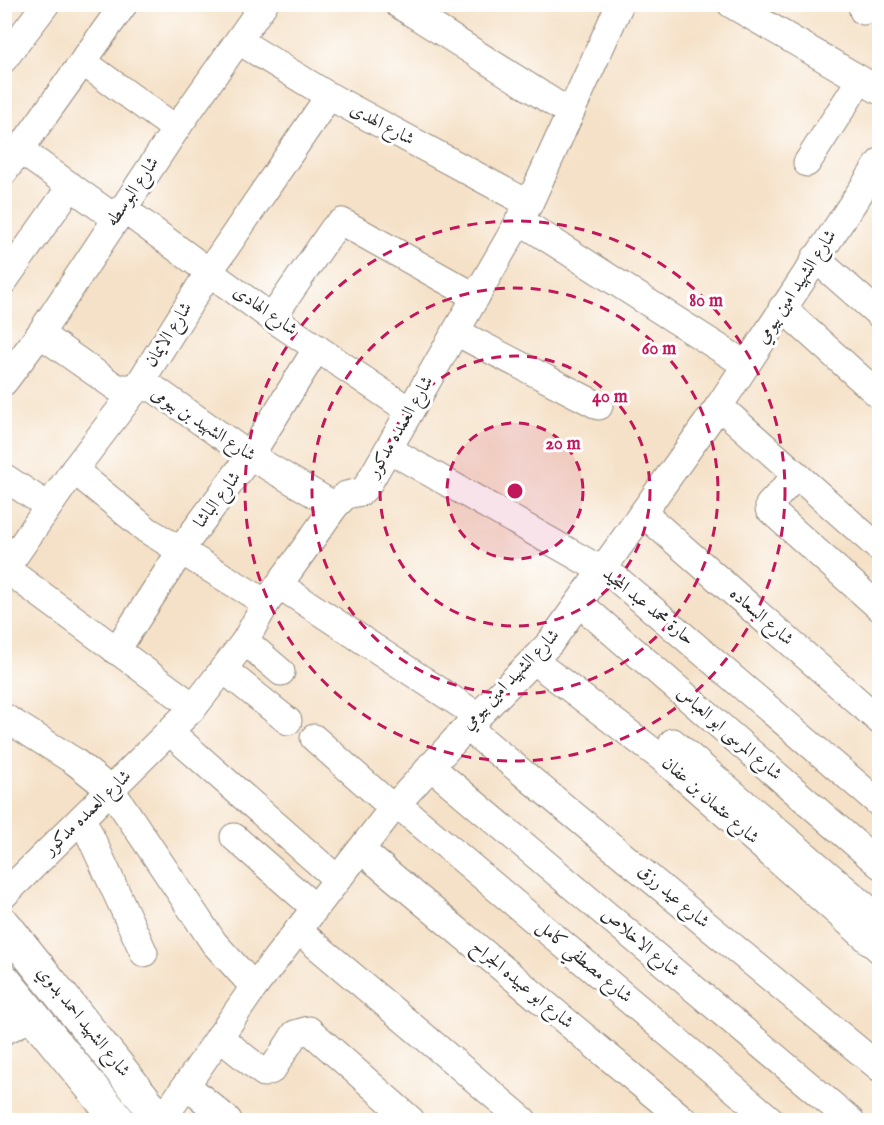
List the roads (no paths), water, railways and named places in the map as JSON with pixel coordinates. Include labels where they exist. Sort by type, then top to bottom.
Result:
[{"type":"street","points":[[4,59],[46,4]]},
{"type":"street","points":[[4,172],[124,4]]},
{"type":"street","name":"شارع البوسطه","points":[[4,382],[40,334],[118,213],[264,4]]},
{"type":"street","points":[[398,4],[570,113]]},
{"type":"street","points":[[731,4],[870,86],[807,164]]},
{"type":"street","name":"شارع العمده مدكور","points":[[4,895],[112,791],[194,707],[244,641],[273,594],[335,506],[346,495],[364,490],[390,450],[524,212],[617,6]]},
{"type":"street","name":"شارع الهدى","points":[[239,41],[524,212],[746,365]]},
{"type":"street","points":[[83,62],[176,129]]},
{"type":"street","name":"شارع الايمان","points":[[5,570],[48,506],[135,389],[209,272],[329,96]]},
{"type":"street","name":"شارع الهادى","points":[[20,150],[71,186],[118,213],[209,272],[272,318],[410,411]]},
{"type":"street","name":"شارع الشهيد امين بيومي","points":[[161,1120],[254,987],[395,806],[472,721],[534,661],[579,603],[719,406],[879,162]]},
{"type":"street","points":[[4,281],[71,186]]},
{"type":"street","points":[[272,318],[334,228],[342,222],[476,297]]},
{"type":"street","points":[[815,258],[879,315]]},
{"type":"street","points":[[782,308],[879,396]]},
{"type":"street","points":[[456,332],[599,406]]},
{"type":"street","name":"شارع الشهيد بن بيومى","points":[[40,334],[117,388],[153,388],[250,456],[335,506]]},
{"type":"street","name":"شارع الباشا","points":[[116,651],[181,550],[250,456],[317,348]]},
{"type":"street","points":[[719,406],[879,549]]},
{"type":"street","name":"حارة محمد عبد المجيد","points":[[390,450],[603,569],[629,588],[879,804]]},
{"type":"street","name":"شارع عيد رزق","points":[[74,470],[147,530],[181,550],[273,594],[472,721],[879,1068]]},
{"type":"street","points":[[797,475],[769,505],[769,509],[879,608]]},
{"type":"street","points":[[4,477],[48,506]]},
{"type":"street","name":"شارع السعاده","points":[[643,513],[879,721]]},
{"type":"street","points":[[5,570],[194,707]]},
{"type":"street","name":"شارع المرسى ابو العباس","points":[[579,603],[879,865]]},
{"type":"street","points":[[244,641],[281,672]]},
{"type":"street","name":"شارع عثمان بن عفان","points":[[534,661],[668,751],[879,950]]},
{"type":"street","points":[[223,669],[288,721]]},
{"type":"street","points":[[696,705],[668,751],[879,919]]},
{"type":"street","points":[[4,717],[74,760],[112,791],[214,943],[254,987]]},
{"type":"street","points":[[170,732],[337,879]]},
{"type":"street","name":"شارع مصطفي كامل","points":[[314,738],[771,1120]]},
{"type":"street","name":"شارع الاخلاص","points":[[430,766],[850,1120]]},
{"type":"street","points":[[82,818],[144,953]]},
{"type":"street","points":[[234,837],[315,909]]},
{"type":"street","name":"شارع ابو عبيده الجراح","points":[[361,850],[684,1120]]},
{"type":"street","name":"شارع الشهيد احمد بدوي","points":[[4,924],[161,1120]]},
{"type":"street","points":[[298,930],[523,1120]]},
{"type":"street","name":"شارع الشهيد احمد بدوي","points":[[4,980],[118,1120]]},
{"type":"street","points":[[4,1031],[34,1016]]},
{"type":"street","points":[[219,1037],[264,1073],[272,1070],[295,1034],[309,1030],[411,1120]]},
{"type":"street","points":[[186,1085],[228,1120]]}]
